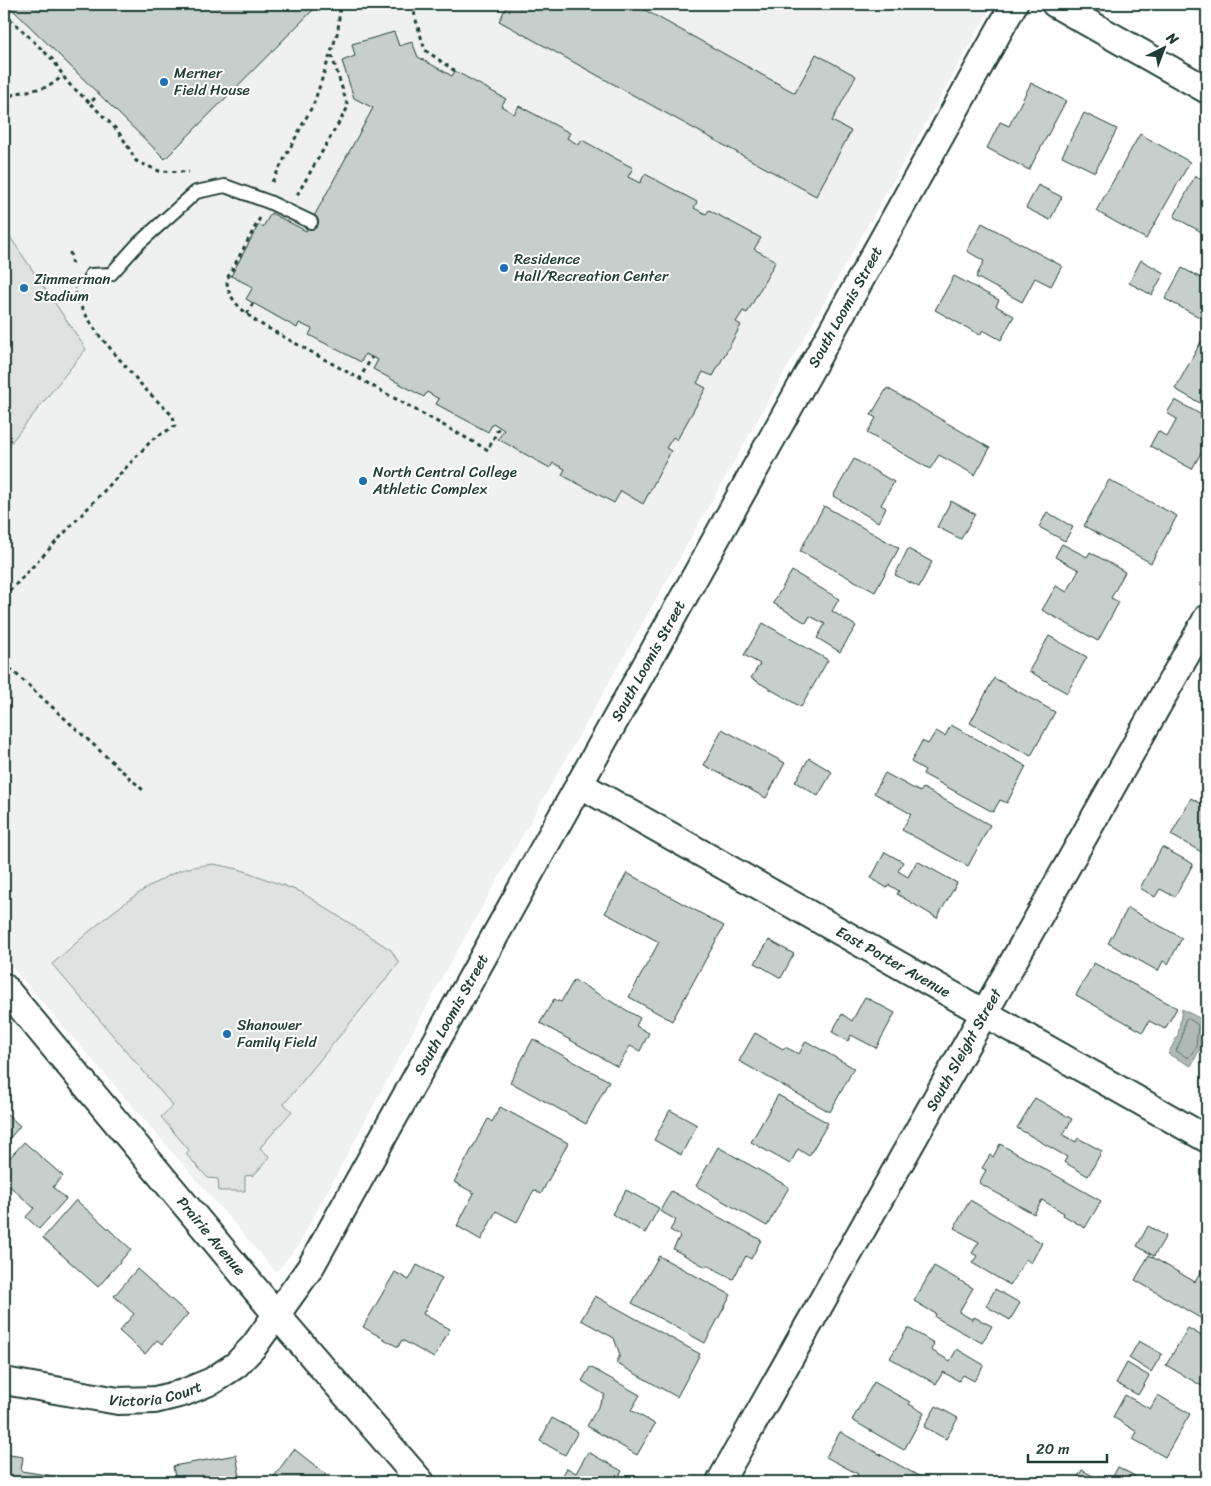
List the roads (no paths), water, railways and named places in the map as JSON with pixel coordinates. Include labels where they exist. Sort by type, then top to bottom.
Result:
[{"type":"street","name":"South Loomis Street","points":[[276,1314],[310,1268],[1014,4]]},
{"type":"street","points":[[1055,4],[1207,90]]},
{"type":"street","name":"South Sleight Street","points":[[720,1482],[1207,618]]},
{"type":"street","name":"East Porter Avenue","points":[[579,784],[1207,1139]]},
{"type":"street","name":"Prairie Avenue","points":[[4,987],[276,1314],[421,1482]]},
{"type":"street","name":"Victoria Court","points":[[4,1381],[118,1401],[155,1400],[183,1393],[212,1381],[236,1365],[254,1346],[276,1314]]},
{"type":"lane","points":[[91,276],[111,274],[138,244],[196,192],[225,186],[269,202],[311,222]]},
{"type":"water","points":[[1182,1009],[1203,1020],[1200,1049],[1191,1066],[1168,1054],[1178,1035]]},
{"type":"place","name":"Merner Field House","points":[[164,82]]},
{"type":"place","name":"Residence Hall/Recreation Center","points":[[504,268]]},
{"type":"place","name":"Zimmerman Stadium","points":[[24,288]]},
{"type":"place","name":"North Central College Athletic Complex","points":[[363,481]]},
{"type":"place","name":"Shanower Family Field","points":[[227,1034]]}]
